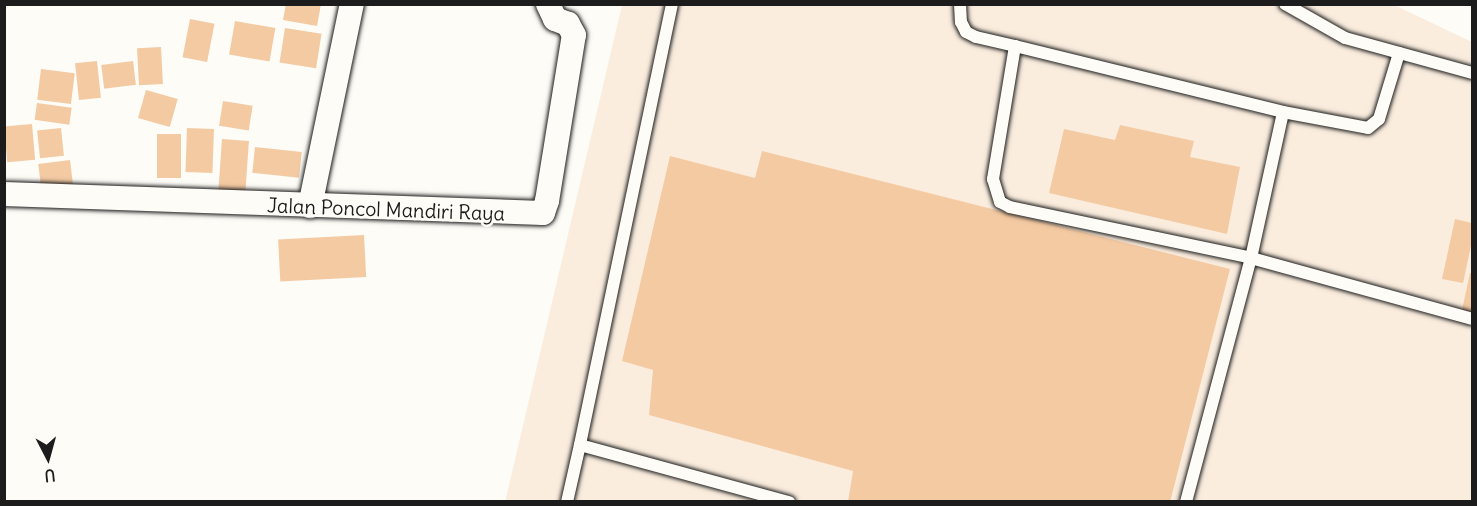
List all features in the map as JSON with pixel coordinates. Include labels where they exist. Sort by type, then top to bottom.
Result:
[{"type":"street","points":[[310,206],[352,4]]},
{"type":"street","name":"Jalan Poncol Mandiri Raya","points":[[4,194],[543,213],[547,201],[574,35],[568,24],[555,19],[548,4]]},
{"type":"lane","points":[[567,501],[672,4]]},
{"type":"lane","points":[[960,4],[961,22],[966,32],[976,37],[1283,112],[1368,128],[1379,120],[1398,53]]},
{"type":"lane","points":[[1285,4],[1345,38],[1473,73]]},
{"type":"lane","points":[[1015,46],[993,179],[1000,202],[1010,207],[1251,258],[1473,319]]},
{"type":"lane","points":[[1186,501],[1251,258],[1283,112]]},
{"type":"lane","points":[[580,446],[789,501]]},
{"type":"shaded area","points":[[1392,4],[1472,42],[1472,501],[505,502],[622,5]]},
{"type":"building","points":[[286,4],[321,4],[317,26],[283,20]]},
{"type":"building","points":[[190,19],[215,24],[207,62],[183,57]]},
{"type":"building","points":[[235,21],[275,28],[269,62],[229,54]]},
{"type":"building","points":[[285,28],[322,34],[316,68],[280,63]]},
{"type":"building","points":[[161,47],[163,84],[139,85],[137,48]]},
{"type":"building","points":[[97,61],[101,98],[79,100],[75,63]]},
{"type":"building","points":[[133,61],[136,85],[104,89],[101,65]]},
{"type":"building","points":[[41,69],[75,73],[71,104],[37,100]]},
{"type":"building","points":[[146,90],[178,99],[170,127],[138,118]]},
{"type":"building","points":[[223,101],[253,106],[249,130],[219,126]]},
{"type":"building","points":[[37,103],[72,108],[69,125],[35,120]]},
{"type":"building","points":[[32,124],[35,160],[7,162],[4,126]]},
{"type":"building","points":[[1120,125],[1194,141],[1190,157],[1240,167],[1227,234],[1049,193],[1064,129],[1115,140]]},
{"type":"building","points":[[61,128],[64,156],[40,158],[37,131]]},
{"type":"building","points":[[187,128],[214,129],[212,173],[185,172]]},
{"type":"building","points":[[157,134],[181,134],[181,178],[157,178]]},
{"type":"building","points":[[222,139],[249,141],[245,194],[218,192]]},
{"type":"building","points":[[255,147],[302,152],[299,178],[252,173]]},
{"type":"building","points":[[762,151],[1230,269],[1170,502],[848,502],[853,471],[649,415],[653,370],[622,361],[670,156],[755,178]]},
{"type":"building","points":[[70,160],[73,186],[41,190],[38,164]]},
{"type":"building","points":[[1455,219],[1472,223],[1472,241],[1463,283],[1442,279]]},
{"type":"building","points":[[364,235],[366,277],[280,281],[278,240]]},
{"type":"building","points":[[1470,273],[1472,273],[1472,312],[1462,310]]}]
